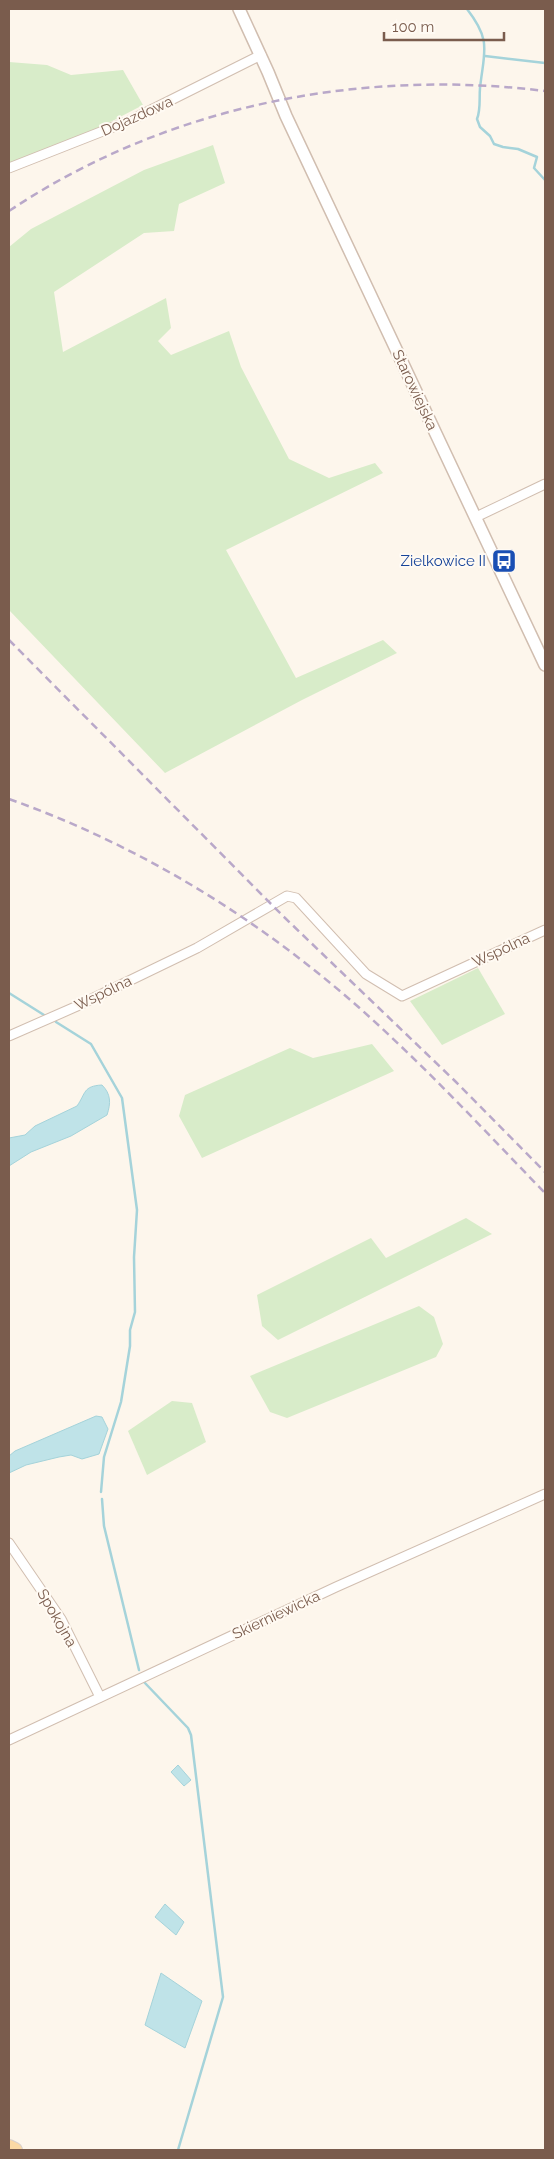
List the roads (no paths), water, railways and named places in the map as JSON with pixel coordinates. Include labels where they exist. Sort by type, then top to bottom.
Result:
[{"type":"main road","points":[[9,2147],[15,2150]]},
{"type":"street","name":"Starowiejska","points":[[239,9],[261,55],[286,116],[545,665]]},
{"type":"street","name":"Dojazdowa","points":[[9,168],[131,120],[261,55]]},
{"type":"street","points":[[476,517],[545,484]]},
{"type":"street","name":"Wspólna","points":[[9,1036],[75,1007],[197,948],[283,897],[290,896],[296,898],[366,974],[402,996],[545,930]]},
{"type":"street","name":"Skierniewicka","points":[[9,1740],[545,1494]]},
{"type":"street","name":"Spokojna","points":[[9,1543],[61,1619],[100,1697]]},
{"type":"water","points":[[102,1085],[109,1099],[107,1115],[71,1136],[31,1152],[9,1166],[9,1138],[25,1135],[35,1126],[77,1106],[88,1089]]},
{"type":"water","points":[[96,1416],[102,1417],[108,1429],[99,1454],[82,1459],[71,1455],[59,1457],[26,1465],[9,1473],[9,1456],[15,1451]]},
{"type":"water","points":[[178,1765],[191,1780],[184,1786],[171,1772]]},
{"type":"water","points":[[165,1904],[184,1922],[176,1935],[155,1917]]},
{"type":"water","points":[[161,1973],[202,2001],[185,2048],[145,2025]]},
{"type":"waterway","points":[[467,9],[480,30],[484,47],[477,119],[480,127],[490,136],[494,144],[518,149],[537,157],[534,168],[545,180]]},
{"type":"waterway","points":[[485,56],[545,63]]},
{"type":"waterway","points":[[9,993],[44,1015]]},
{"type":"waterway","points":[[56,1022],[91,1044],[122,1098],[137,1210],[134,1257],[135,1312],[130,1330],[130,1346],[121,1402],[104,1457],[101,1492]]},
{"type":"waterway","points":[[102,1499],[104,1526],[139,1670]]},
{"type":"waterway","points":[[144,1682],[188,1728],[191,1735],[223,1997],[178,2150]]},
{"type":"railway","points":[[9,211],[69,175],[133,145],[199,121],[266,103],[335,91],[405,85],[475,85],[545,91]]},
{"type":"railway","points":[[9,640],[283,916],[455,1081],[545,1172]]},
{"type":"railway","points":[[9,799],[56,817],[147,860],[191,885],[276,941],[316,971],[380,1026],[545,1193]]},
{"type":"place","name":"Zielkowice II","points":[[504,561]]}]
